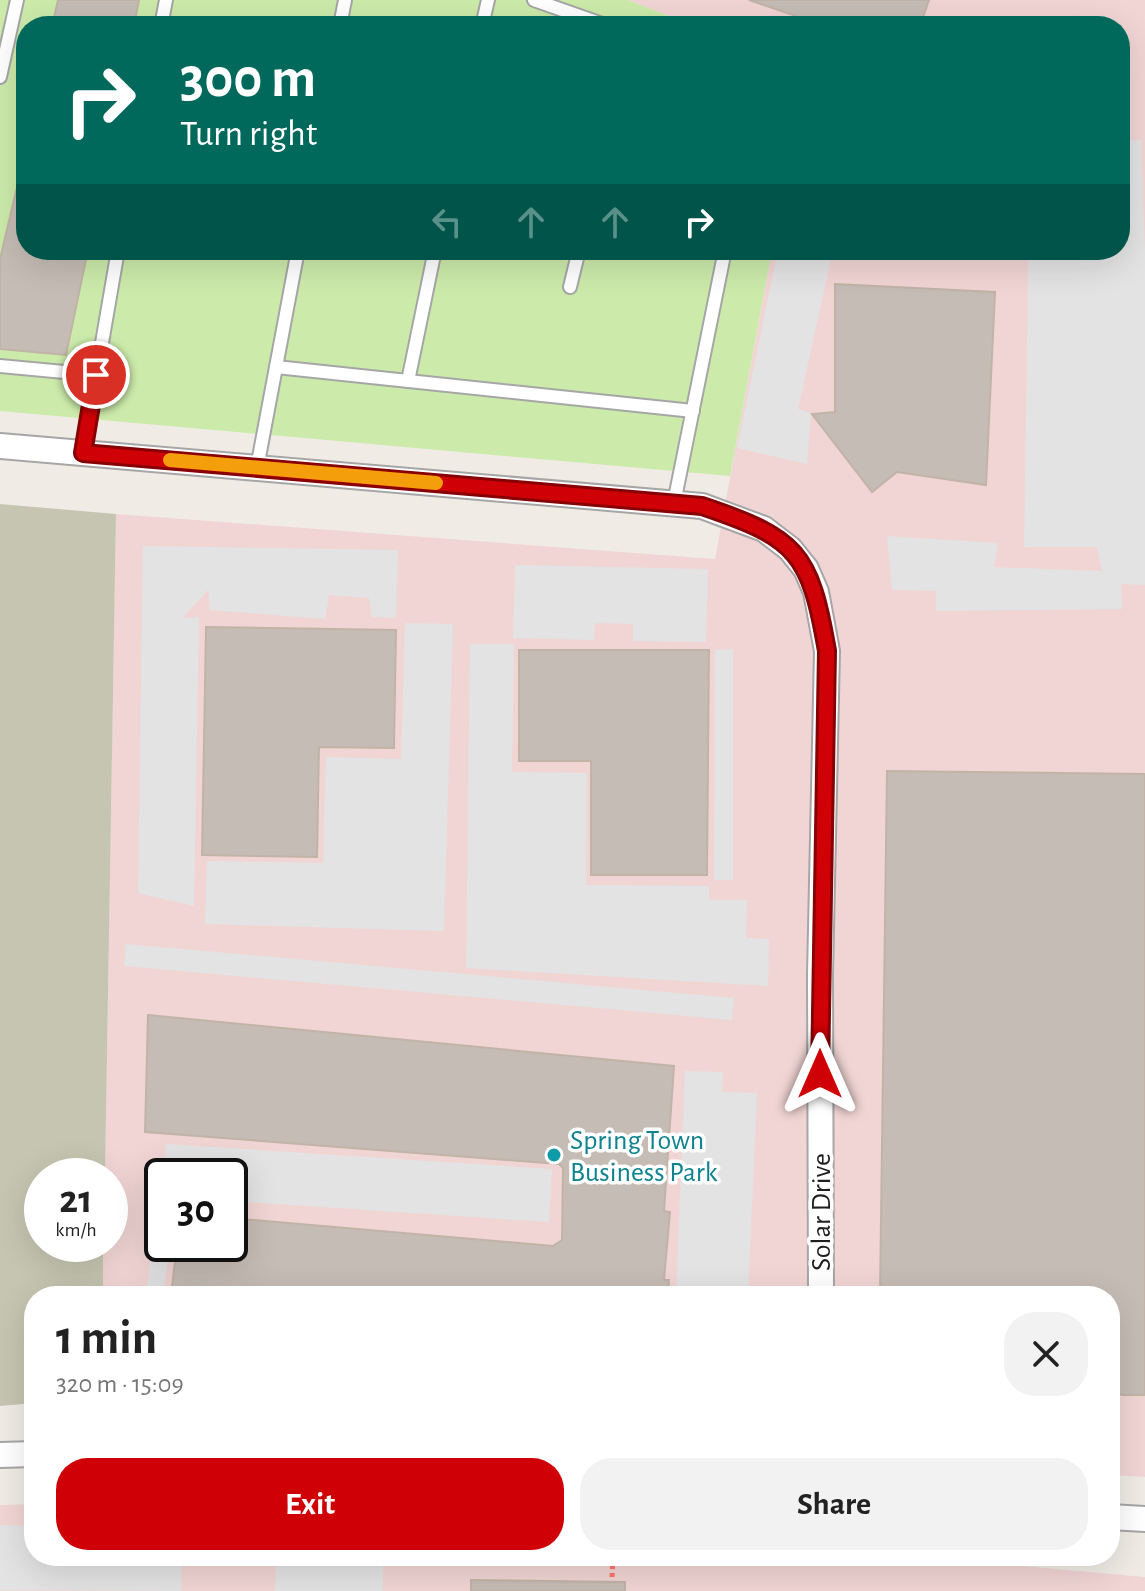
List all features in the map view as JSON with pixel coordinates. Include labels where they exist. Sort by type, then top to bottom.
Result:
[{"type":"street","name":"Solar Drive","points":[[0,446],[702,506],[764,529],[798,559],[816,592],[827,651],[820,975],[821,1286]]},
{"type":"street","points":[[0,1455],[24,1454]]},
{"type":"street","points":[[1120,1518],[1145,1519]]},
{"type":"lane","points":[[0,77],[17,0]]},
{"type":"lane","points":[[534,0],[580,16]]},
{"type":"lane","points":[[83,453],[116,260]]},
{"type":"lane","points":[[257,468],[296,260]]},
{"type":"lane","points":[[408,381],[433,260]]},
{"type":"lane","points":[[570,287],[577,260]]},
{"type":"lane","points":[[674,503],[723,260]]},
{"type":"lane","points":[[0,366],[96,375]]},
{"type":"lane","points":[[276,367],[693,411]]},
{"type":"path","points":[[612,1577],[613,1566]]},
{"type":"shaded area","points":[[628,0],[1145,0],[1145,1477],[1120,1476],[1120,1286],[103,1286],[103,1262],[128,1262],[128,1158],[105,1158],[116,514],[715,559],[770,260],[1130,260],[1130,16],[669,16]]},
{"type":"shaded area","points":[[1141,140],[1145,251],[1145,585],[1121,584],[1122,609],[936,611],[936,591],[892,590],[887,536],[998,543],[994,567],[1102,571],[1097,547],[1024,547],[1029,260],[1130,260],[1130,141]]},
{"type":"shaded area","points":[[776,260],[831,260],[798,409],[811,413],[807,464],[737,448]]},
{"type":"shaded area","points":[[0,504],[116,514],[105,1158],[24,1158],[24,1262],[103,1262],[103,1286],[24,1286],[24,1404],[0,1406]]},
{"type":"shaded area","points":[[143,546],[398,550],[396,618],[372,617],[369,598],[329,595],[325,619],[210,610],[208,590],[182,618],[199,617],[194,906],[138,893]]},
{"type":"shaded area","points":[[515,565],[708,569],[706,642],[633,641],[633,624],[595,623],[594,640],[513,638]]},
{"type":"shaded area","points":[[405,623],[453,624],[444,931],[205,924],[207,861],[323,863],[326,757],[401,759]]},
{"type":"shaded area","points":[[470,644],[514,644],[512,772],[587,773],[586,885],[709,886],[709,900],[747,900],[746,938],[769,939],[768,986],[466,968]]},
{"type":"shaded area","points":[[733,649],[733,880],[714,880],[715,650]]},
{"type":"shaded area","points":[[126,944],[734,998],[732,1020],[124,966]]},
{"type":"shaded area","points":[[685,1071],[723,1072],[722,1092],[757,1093],[748,1286],[676,1286]]},
{"type":"shaded area","points":[[166,1144],[552,1169],[549,1222],[248,1202],[248,1158],[165,1158]]},
{"type":"shaded area","points":[[150,1262],[168,1262],[164,1286],[147,1286]]},
{"type":"shaded area","points":[[24,1504],[24,1566],[1022,1566],[1145,1577],[1145,1591],[0,1591],[0,1505]]},
{"type":"shaded area","points":[[0,1525],[24,1526],[24,1566],[182,1566],[181,1591],[0,1590]]},
{"type":"shaded area","points":[[276,1566],[383,1566],[383,1591],[275,1591]]},
{"type":"green space","points":[[0,0],[628,0],[669,16],[16,16],[16,260],[770,260],[730,476],[0,411]]},
{"type":"building","points":[[58,0],[139,0],[136,16],[54,16]]},
{"type":"building","points":[[749,0],[929,0],[923,16],[796,16]]},
{"type":"building","points":[[16,191],[16,260],[86,260],[66,355],[0,349],[0,259]]},
{"type":"building","points":[[835,284],[995,292],[986,485],[897,472],[872,492],[812,414],[835,412]]},
{"type":"building","points":[[206,627],[396,630],[394,748],[319,747],[317,857],[202,855]]},
{"type":"building","points":[[519,650],[709,650],[707,875],[591,875],[591,761],[519,761]]},
{"type":"building","points":[[887,771],[1145,774],[1145,1395],[1120,1394],[1120,1286],[880,1286]]},
{"type":"building","name":"Spring Town Business Park","points":[[148,1015],[674,1066],[664,1211],[670,1212],[664,1280],[669,1280],[669,1286],[172,1286],[175,1262],[248,1262],[248,1220],[553,1246],[562,1240],[563,1168],[559,1164],[145,1132]]},
{"type":"building","points":[[471,1580],[625,1582],[625,1591],[471,1591]]},
{"type":"slow traffic","points":[[170,460],[436,483]]},
{"type":"place","name":"Spring Town Business Park","points":[[554,1155]]},
{"type":"route","points":[[96,375],[83,453],[702,506],[764,529],[790,549],[806,569],[816,592],[827,651],[820,1074]]}]
